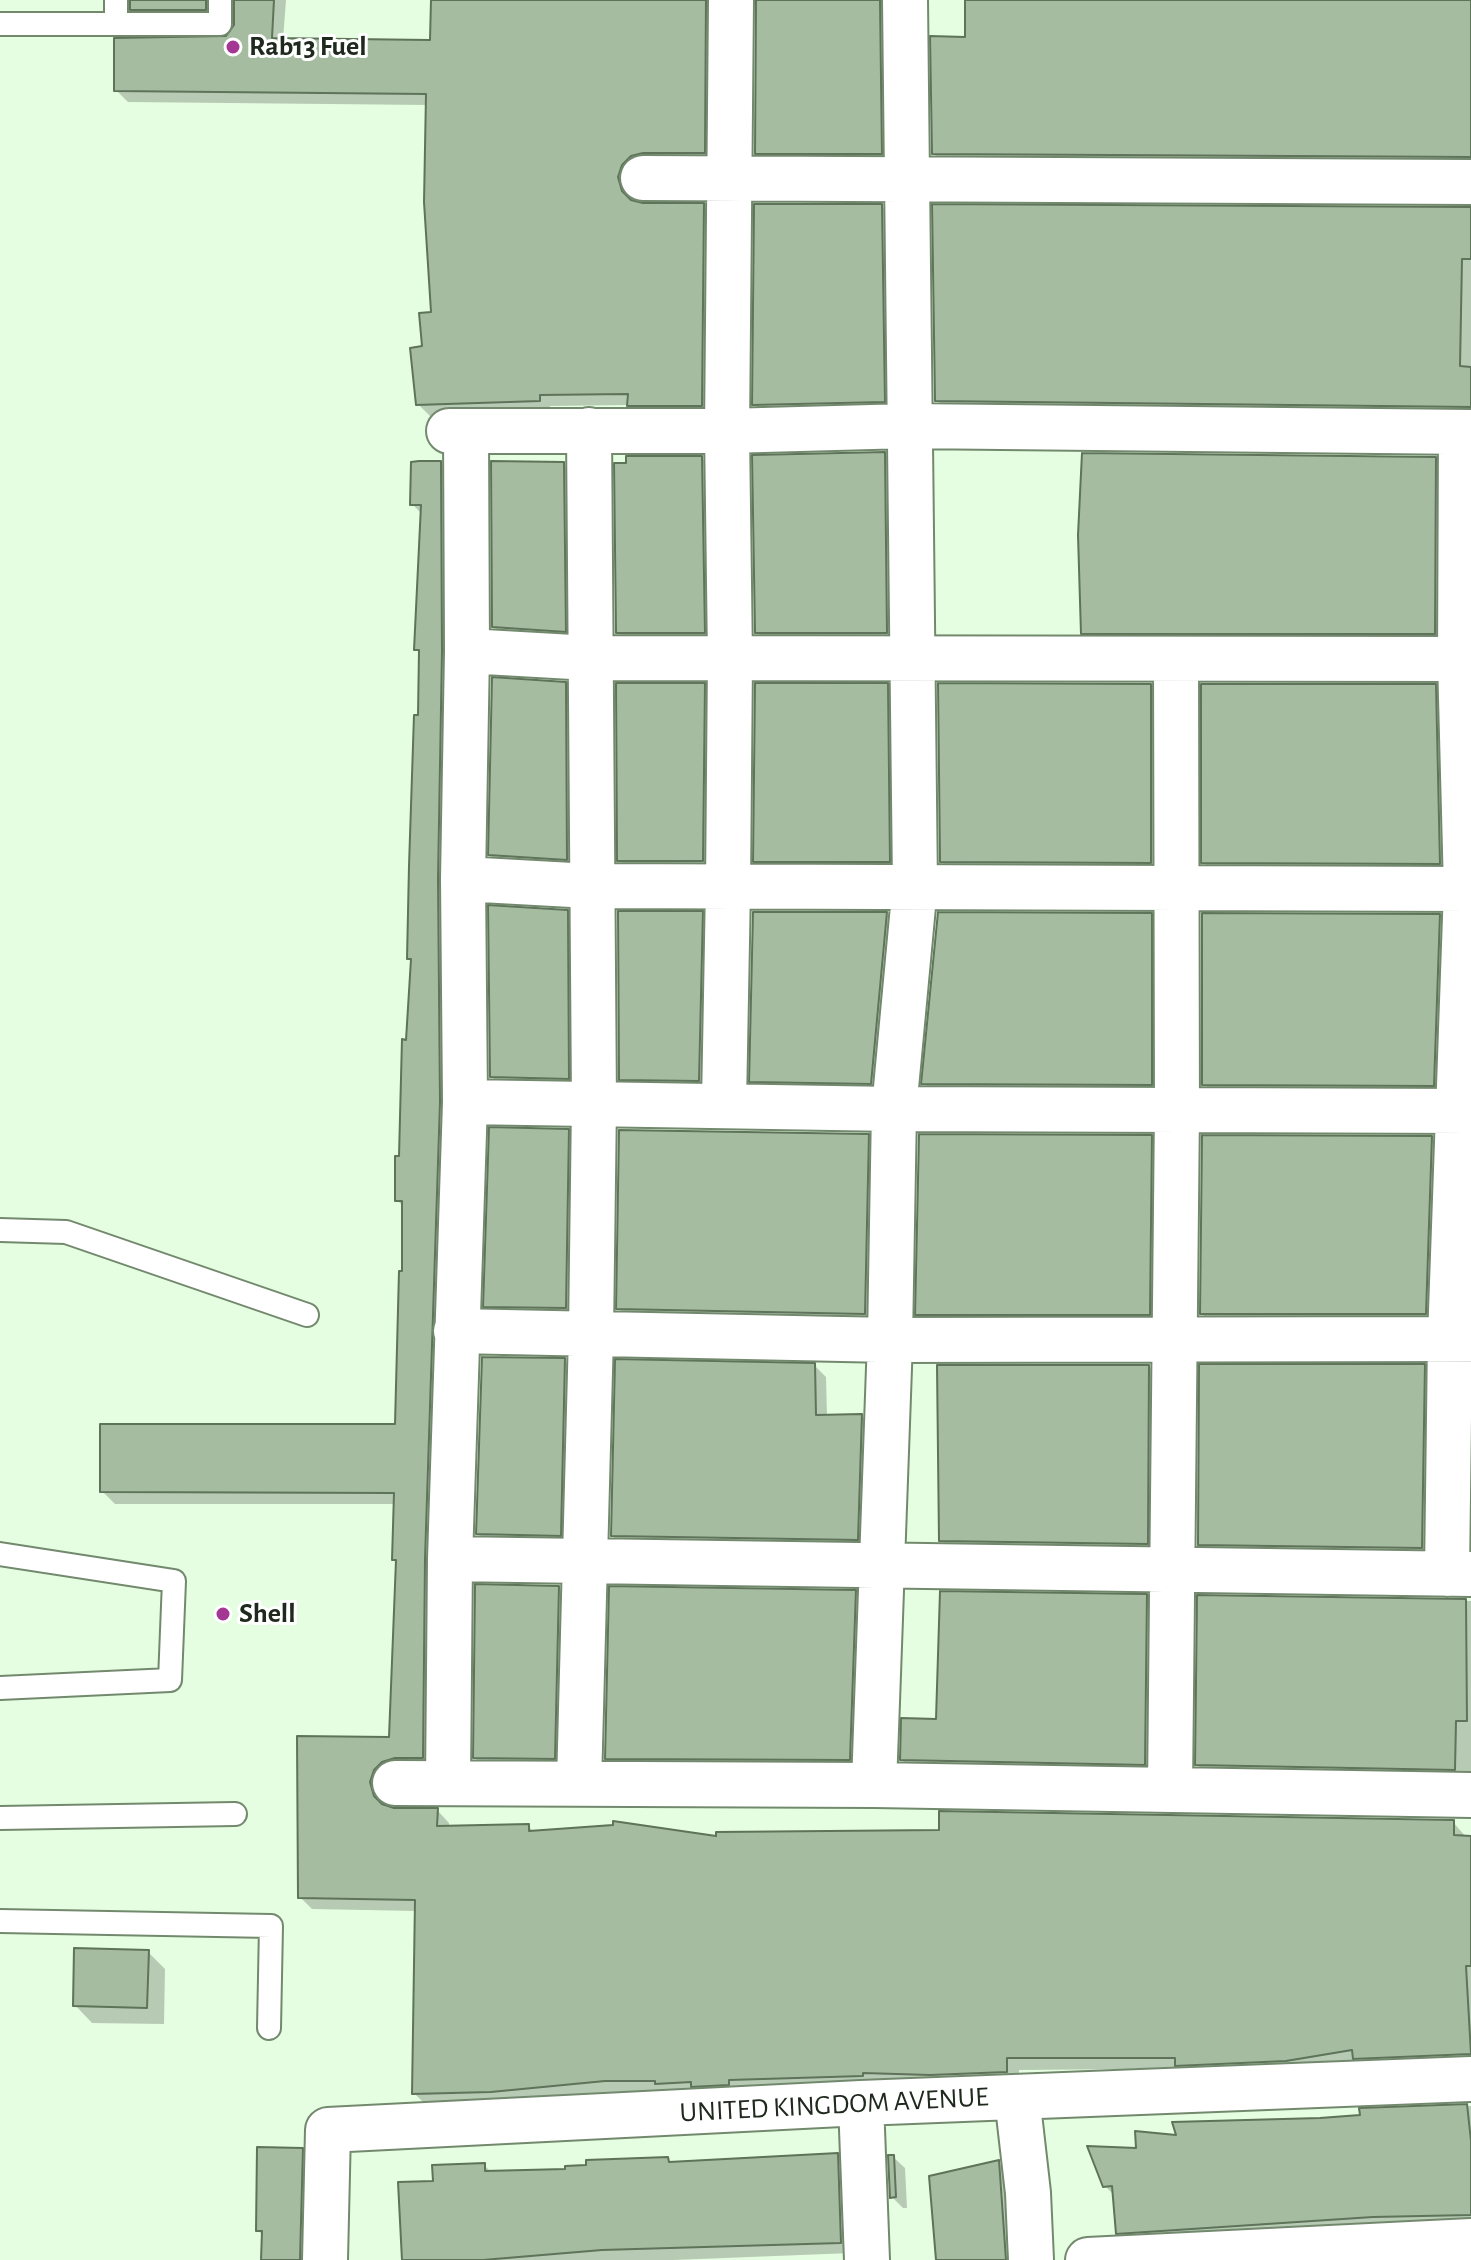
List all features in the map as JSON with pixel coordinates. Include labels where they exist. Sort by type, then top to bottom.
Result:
[{"type":"street","points":[[724,1104],[730,659],[727,431],[731,0]]},
{"type":"street","points":[[874,1785],[890,1340],[894,1109],[915,885],[905,0]]},
{"type":"street","points":[[643,178],[1471,182]]},
{"type":"street","points":[[448,1783],[450,1559],[465,1102],[463,879],[467,651],[458,432],[727,431],[908,426],[1466,432],[1469,889],[1460,1339],[1459,1574],[450,1559]]},
{"type":"street","points":[[579,1784],[594,1103],[589,430]]},
{"type":"street","points":[[467,651],[590,658],[1466,659]]},
{"type":"street","points":[[1170,1790],[1177,1109],[1176,659]]},
{"type":"street","points":[[463,879],[590,886],[1469,889]]},
{"type":"street","points":[[465,1102],[894,1109],[1464,1111]]},
{"type":"street","points":[[456,1331],[890,1340],[1460,1339]]},
{"type":"street","points":[[395,1783],[874,1785],[1471,1795]]},
{"type":"street","name":"UNITED KINGDOM AVENUE","points":[[325,2260],[328,2130],[861,2103],[1471,2079]]},
{"type":"street","points":[[1017,2097],[1028,2193],[1031,2260]]},
{"type":"street","points":[[861,2103],[867,2260]]},
{"type":"street","points":[[1088,2260],[1471,2241]]},
{"type":"lane","points":[[116,0],[116,24]]},
{"type":"lane","points":[[0,24],[220,24],[220,0]]},
{"type":"lane","points":[[0,1230],[66,1232],[307,1315]]},
{"type":"lane","points":[[0,1554],[174,1581],[170,1680],[0,1688]]},
{"type":"lane","points":[[0,1818],[235,1814]]},
{"type":"lane","points":[[0,1921],[271,1926],[269,2028]]},
{"type":"building","points":[[130,0],[206,0],[206,10],[130,10]]},
{"type":"building","points":[[234,0],[274,0],[272,38],[430,40],[431,0],[706,0],[705,153],[643,153],[631,156],[622,165],[618,177],[622,191],[631,200],[643,203],[704,203],[702,406],[627,406],[628,394],[540,395],[540,401],[416,405],[410,348],[422,346],[419,313],[431,312],[424,202],[426,94],[114,91],[114,38],[226,36],[234,25]]},
{"type":"building","points":[[756,0],[880,0],[882,154],[755,154]]},
{"type":"building","points":[[965,0],[1471,0],[1471,157],[932,154],[930,36],[965,37]]},
{"type":"building","points":[[754,204],[882,204],[885,402],[752,405]]},
{"type":"building","points":[[932,204],[1471,207],[1471,259],[1462,259],[1460,366],[1471,367],[1471,407],[935,401]]},
{"type":"building","points":[[885,452],[887,633],[755,633],[752,455]]},
{"type":"building","points":[[1082,453],[1436,457],[1435,634],[1081,634],[1078,535]]},
{"type":"building","points":[[626,456],[702,456],[705,633],[616,633],[614,463],[626,463]]},
{"type":"building","points":[[441,461],[442,651],[438,879],[440,1102],[425,1559],[423,1758],[395,1758],[382,1762],[374,1770],[370,1782],[374,1796],[382,1804],[394,1808],[438,1808],[437,1826],[529,1824],[529,1831],[613,1825],[613,1821],[716,1836],[716,1832],[939,1830],[939,1811],[1454,1820],[1454,1835],[1471,1836],[1471,1966],[1466,1966],[1471,2054],[1353,2059],[1352,2050],[1286,2061],[1175,2066],[1175,2058],[1007,2058],[1007,2072],[930,2075],[863,2073],[863,2076],[729,2080],[729,2085],[691,2087],[691,2082],[655,2084],[655,2081],[605,2081],[491,2092],[412,2094],[415,1900],[298,1898],[297,1736],[389,1737],[396,1560],[392,1560],[394,1493],[100,1492],[100,1424],[395,1424],[402,1201],[395,1201],[395,1156],[399,1156],[402,1039],[406,1040],[411,959],[407,959],[409,866],[414,715],[418,715],[419,650],[414,650],[421,505],[410,505],[411,462]]},
{"type":"building","points":[[491,461],[564,462],[566,632],[492,627]]},
{"type":"building","points":[[492,677],[566,682],[567,860],[488,855]]},
{"type":"building","points":[[616,683],[705,683],[703,861],[617,861]]},
{"type":"building","points":[[755,683],[888,683],[890,862],[753,862]]},
{"type":"building","points":[[938,683],[1151,684],[1151,863],[940,862]]},
{"type":"building","points":[[1201,684],[1436,684],[1440,864],[1201,863]]},
{"type":"building","points":[[488,905],[568,910],[569,1079],[490,1077]]},
{"type":"building","points":[[618,911],[703,911],[699,1081],[619,1080]]},
{"type":"building","points":[[753,912],[887,912],[871,1084],[749,1082]]},
{"type":"building","points":[[938,912],[1152,913],[1152,1085],[921,1084]]},
{"type":"building","points":[[1202,913],[1440,914],[1434,1086],[1202,1085]]},
{"type":"building","points":[[489,1127],[569,1129],[566,1308],[483,1307]]},
{"type":"building","points":[[619,1130],[869,1134],[865,1314],[616,1309]]},
{"type":"building","points":[[919,1134],[1152,1135],[1150,1315],[915,1315]]},
{"type":"building","points":[[1202,1135],[1432,1136],[1426,1314],[1200,1314]]},
{"type":"building","points":[[482,1357],[565,1358],[561,1536],[476,1534]]},
{"type":"building","points":[[615,1359],[815,1363],[816,1415],[862,1414],[858,1540],[611,1536]]},
{"type":"building","points":[[1199,1364],[1425,1364],[1422,1548],[1198,1545]]},
{"type":"building","points":[[937,1365],[1149,1365],[1148,1544],[939,1541]]},
{"type":"building","points":[[475,1584],[559,1586],[555,1759],[473,1758]]},
{"type":"building","points":[[609,1586],[856,1590],[850,1760],[605,1759]]},
{"type":"building","points":[[940,1591],[1147,1594],[1145,1765],[900,1760],[901,1718],[936,1719]]},
{"type":"building","points":[[1197,1595],[1466,1599],[1467,1721],[1456,1721],[1455,1770],[1195,1765]]},
{"type":"building","points":[[74,1948],[149,1950],[147,2008],[73,2006]]},
{"type":"building","points":[[1467,2104],[1471,2141],[1471,2215],[1373,2217],[1116,2234],[1112,2186],[1103,2187],[1087,2146],[1136,2148],[1135,2131],[1176,2135],[1172,2122],[1320,2118],[1360,2115],[1359,2108]]},
{"type":"building","points":[[257,2147],[303,2148],[300,2260],[261,2260],[262,2231],[256,2231]]},
{"type":"building","points":[[838,2153],[841,2243],[602,2250],[483,2260],[402,2260],[398,2182],[433,2181],[432,2165],[485,2163],[485,2171],[565,2169],[565,2166],[586,2165],[586,2160],[668,2157],[669,2162]]},
{"type":"building","points":[[888,2155],[894,2155],[896,2197],[890,2198]]},
{"type":"building","points":[[999,2160],[1006,2260],[936,2260],[929,2176]]},
{"type":"place","name":"Rab13 Fuel","points":[[233,47]]},
{"type":"place","name":"Shell","points":[[223,1614]]}]
